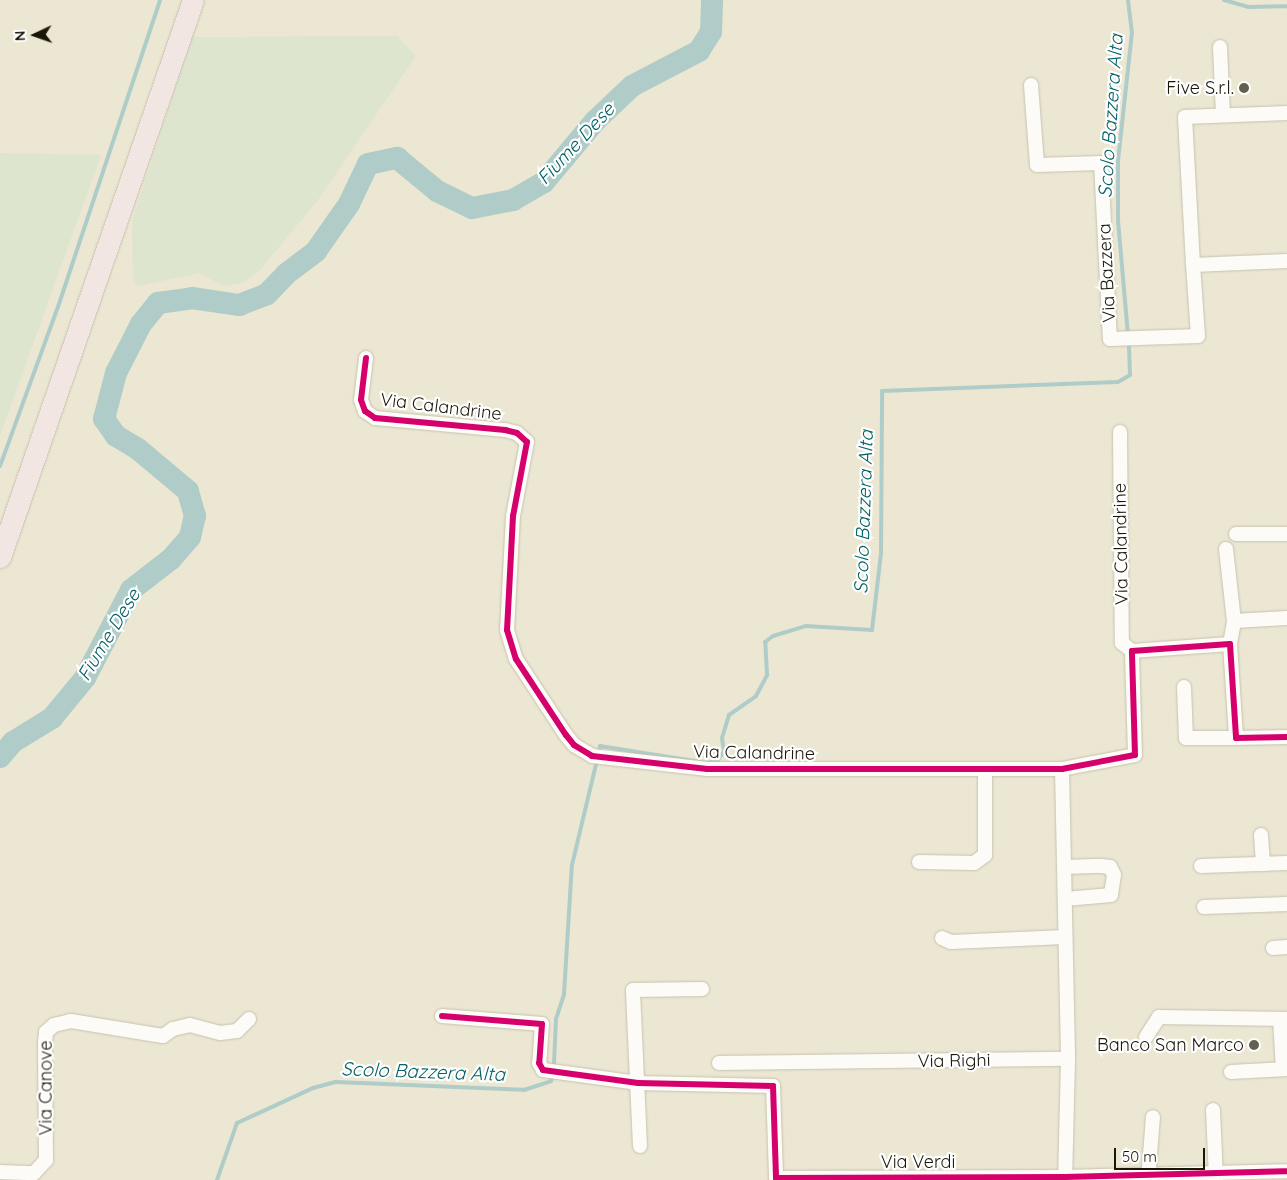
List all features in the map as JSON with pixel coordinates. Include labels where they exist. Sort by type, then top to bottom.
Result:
[{"type":"main road","points":[[0,557],[193,0]]},
{"type":"street","points":[[1220,47],[1223,115]]},
{"type":"street","name":"Via Bazzera","points":[[1031,85],[1037,165],[1101,163],[1110,338],[1198,336],[1185,117],[1287,113]]},
{"type":"street","points":[[1193,265],[1287,261]]},
{"type":"street","name":"Via Calandrine","points":[[366,358],[361,400],[365,411],[375,418],[505,430],[518,433],[527,442],[513,516],[507,630],[516,659],[574,745],[598,757],[707,769],[1062,769],[1135,755],[1132,651],[1122,643],[1120,432]]},
{"type":"street","points":[[1236,534],[1287,534]]},
{"type":"street","points":[[1226,549],[1234,621],[1230,644],[1236,738]]},
{"type":"street","points":[[1234,621],[1287,618]]},
{"type":"street","points":[[1132,651],[1230,644]]},
{"type":"street","points":[[1184,687],[1186,738],[1287,737]]},
{"type":"street","points":[[1062,769],[1068,1060],[1065,1179]]},
{"type":"street","points":[[919,862],[974,863],[986,855],[985,770]]},
{"type":"street","points":[[1261,836],[1263,864]]},
{"type":"street","points":[[1201,866],[1287,863]]},
{"type":"street","points":[[1064,867],[1110,867],[1114,875],[1111,895],[1065,899]]},
{"type":"street","points":[[1204,907],[1287,904]]},
{"type":"street","points":[[942,938],[951,942],[1065,937]]},
{"type":"street","points":[[640,1146],[633,990],[702,989]]},
{"type":"street","points":[[442,1016],[542,1024],[539,1064],[543,1070],[638,1083],[773,1086]]},
{"type":"street","points":[[1146,1036],[1159,1017],[1284,1019],[1285,1069],[1231,1072]]},
{"type":"street","name":"Via Canove","points":[[0,1172],[34,1173],[46,1160],[45,1042],[46,1032],[54,1025],[71,1021],[163,1036],[173,1028],[190,1025],[220,1033],[237,1031],[249,1018]]},
{"type":"street","name":"Via Righi","points":[[719,1063],[1068,1060]]},
{"type":"street","name":"Via Verdi","points":[[772,1062],[776,1178],[1065,1179],[1216,1177],[1287,1171]]},
{"type":"street","points":[[1214,1110],[1216,1177]]},
{"type":"street","points":[[1148,1177],[1153,1117]]},
{"type":"green space","points":[[397,36],[416,56],[318,200],[259,271],[240,284],[223,286],[200,273],[138,286],[133,282],[132,221],[192,37]]},
{"type":"green space","points":[[0,153],[101,155],[0,436]]},
{"type":"waterway","points":[[0,466],[58,307],[160,0]]},
{"type":"waterway","name":"Fiume Dese","points":[[0,757],[13,742],[52,718],[85,678],[131,590],[171,559],[190,537],[195,516],[188,491],[138,449],[116,436],[104,419],[116,373],[141,324],[158,303],[192,298],[239,305],[267,294],[286,274],[316,251],[349,204],[368,164],[397,158],[437,191],[472,208],[513,200],[544,182],[595,121],[632,86],[699,51],[711,32],[712,0]]},
{"type":"waterway","name":"Scolo Bazzera Alta","points":[[1128,0],[1132,33],[1118,161],[1118,220],[1128,335]]},
{"type":"waterway","name":"Scolo Bazzera Alta","points":[[1224,0],[1248,7],[1287,6]]},
{"type":"waterway","name":"Scolo Bazzera Alta","points":[[599,753],[600,746],[707,763],[718,760],[724,751],[722,738],[729,715],[756,696],[767,675],[765,642],[773,636],[806,626],[872,630],[881,553],[882,391],[1118,382],[1130,375],[1129,342]]},
{"type":"waterway","name":"Scolo Bazzera Alta","points":[[554,1063],[556,1019],[564,994],[572,865],[597,760]]},
{"type":"waterway","name":"Scolo Bazzera Alta","points":[[217,1180],[237,1123],[313,1088],[336,1082],[524,1090],[551,1081],[552,1076]]},
{"type":"cycle path","points":[[366,358],[361,400],[365,411],[375,418],[505,430],[517,433],[527,442],[513,516],[507,630],[516,659],[566,735],[574,745],[592,756],[707,769],[1062,769],[1135,755],[1132,651],[1230,644],[1236,738],[1287,737]]},
{"type":"cycle path","points":[[442,1016],[542,1024],[539,1063],[543,1070],[638,1083],[773,1086],[776,1178],[1065,1177],[1287,1171]]},
{"type":"place","name":"Five S.r.l.","points":[[1244,88]]},
{"type":"place","name":"Banco San Marco","points":[[1254,1045]]}]
